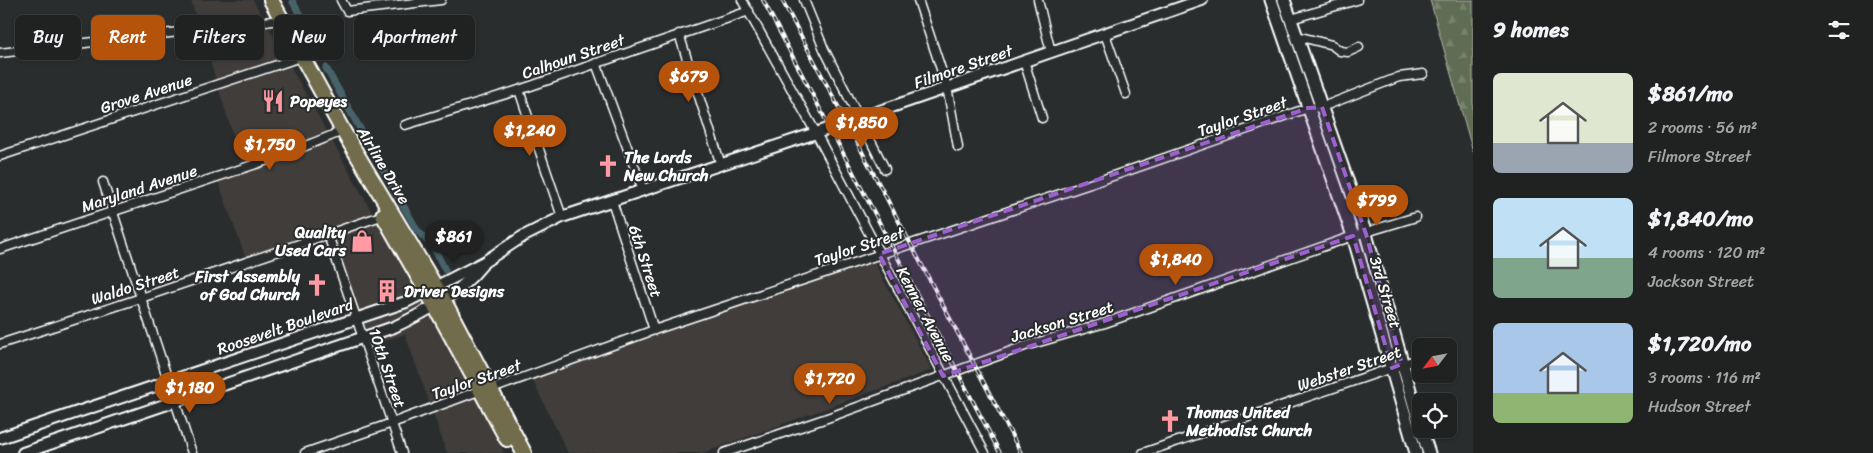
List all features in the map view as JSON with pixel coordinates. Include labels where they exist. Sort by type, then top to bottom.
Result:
[{"type":"highway","name":"Airline Drive","points":[[261,0],[274,18]]},
{"type":"highway","name":"Airline Drive","points":[[270,0],[274,15]]},
{"type":"highway","name":"Airline Drive","points":[[298,60],[432,290],[486,389],[524,453]]},
{"type":"highway","name":"Airline Drive","points":[[486,389],[514,453]]},
{"type":"main road","name":"3rd Street","points":[[1271,0],[1412,405]]},
{"type":"main road","name":"3rd Street","points":[[1284,0],[1365,233],[1416,453]]},
{"type":"main road","name":"3rd Street","points":[[1424,438],[1429,453]]},
{"type":"street","points":[[341,0],[347,11],[442,0]]},
{"type":"street","name":"Kenner Avenue","points":[[742,0],[816,133],[985,453]]},
{"type":"street","points":[[804,0],[824,49],[885,169]]},
{"type":"street","points":[[918,0],[947,87],[958,148]]},
{"type":"street","points":[[1038,0],[1051,52]]},
{"type":"street","name":"Filmore Street","points":[[432,290],[484,262],[522,237],[562,217],[816,133],[1202,0]]},
{"type":"street","points":[[1291,19],[1357,0]]},
{"type":"street","name":"Calhoun Street","points":[[405,125],[519,90],[749,11]]},
{"type":"street","points":[[0,53],[274,21]]},
{"type":"street","points":[[679,34],[721,165]]},
{"type":"street","points":[[1105,34],[1126,94]]},
{"type":"street","points":[[1297,36],[1332,45],[1340,51],[1348,52],[1359,46]]},
{"type":"street","name":"Grove Avenue","points":[[0,156],[294,60]]},
{"type":"street","points":[[1024,61],[1042,118]]},
{"type":"street","points":[[596,63],[643,190]]},
{"type":"street","name":"Taylor Street","points":[[306,453],[654,330],[1087,185],[1308,108],[1322,107],[1399,78],[1423,74]]},
{"type":"street","points":[[519,90],[562,217]]},
{"type":"street","name":"Maryland Avenue","points":[[0,249],[257,164],[340,133]]},
{"type":"street","points":[[103,182],[167,382],[192,453]]},
{"type":"street","name":"6th Street","points":[[612,200],[654,330]]},
{"type":"street","name":"Waldo Street","points":[[0,344],[328,235],[387,213]]},
{"type":"street","name":"Jackson Street","points":[[724,453],[830,417],[1025,346],[1105,323],[1352,236],[1416,217]]},
{"type":"street","name":"10th Street","points":[[328,235],[402,453]]},
{"type":"street","name":"Filmore Street","points":[[440,304],[464,284],[484,262]]},
{"type":"street","name":"Roosevelt Boulevard","points":[[0,438],[406,302],[432,290]]},
{"type":"street","points":[[23,453],[394,327],[440,304]]},
{"type":"street","name":"Webster Street","points":[[1143,453],[1412,361]]},
{"type":"highlighted area","points":[[1322,107],[1366,234],[1402,364],[1392,368],[1353,236],[943,376],[879,254],[1308,108]]},
{"type":"shaded area","points":[[191,0],[253,0],[261,15],[196,15]]},
{"type":"shaded area","points":[[264,20],[274,37],[274,60],[287,60],[433,321],[504,453],[447,453],[405,334],[361,349],[325,244],[249,267],[216,176],[243,167],[210,60],[264,60]]},
{"type":"shaded area","points":[[873,260],[932,370],[703,453],[568,453],[531,377]]},
{"type":"green space","points":[[1430,0],[1473,0],[1473,152]]},
{"type":"waterway","points":[[293,2],[300,15]]},
{"type":"waterway","points":[[326,68],[417,230],[434,248],[445,270]]},
{"type":"railway","points":[[763,0],[1000,453]]},
{"type":"railway","points":[[782,0],[1021,453]]},
{"type":"place","name":"Popeyes","points":[[273,101]]},
{"type":"place","name":"The Lords New Church","points":[[608,166]]},
{"type":"place","name":"Quality Used Cars","points":[[362,241]]},
{"type":"place","name":"First Assembly of God Church","points":[[317,285]]},
{"type":"place","name":"Driver Designs","points":[[387,291]]},
{"type":"place","name":"Thomas United Methodist Church","points":[[1170,421]]}]
